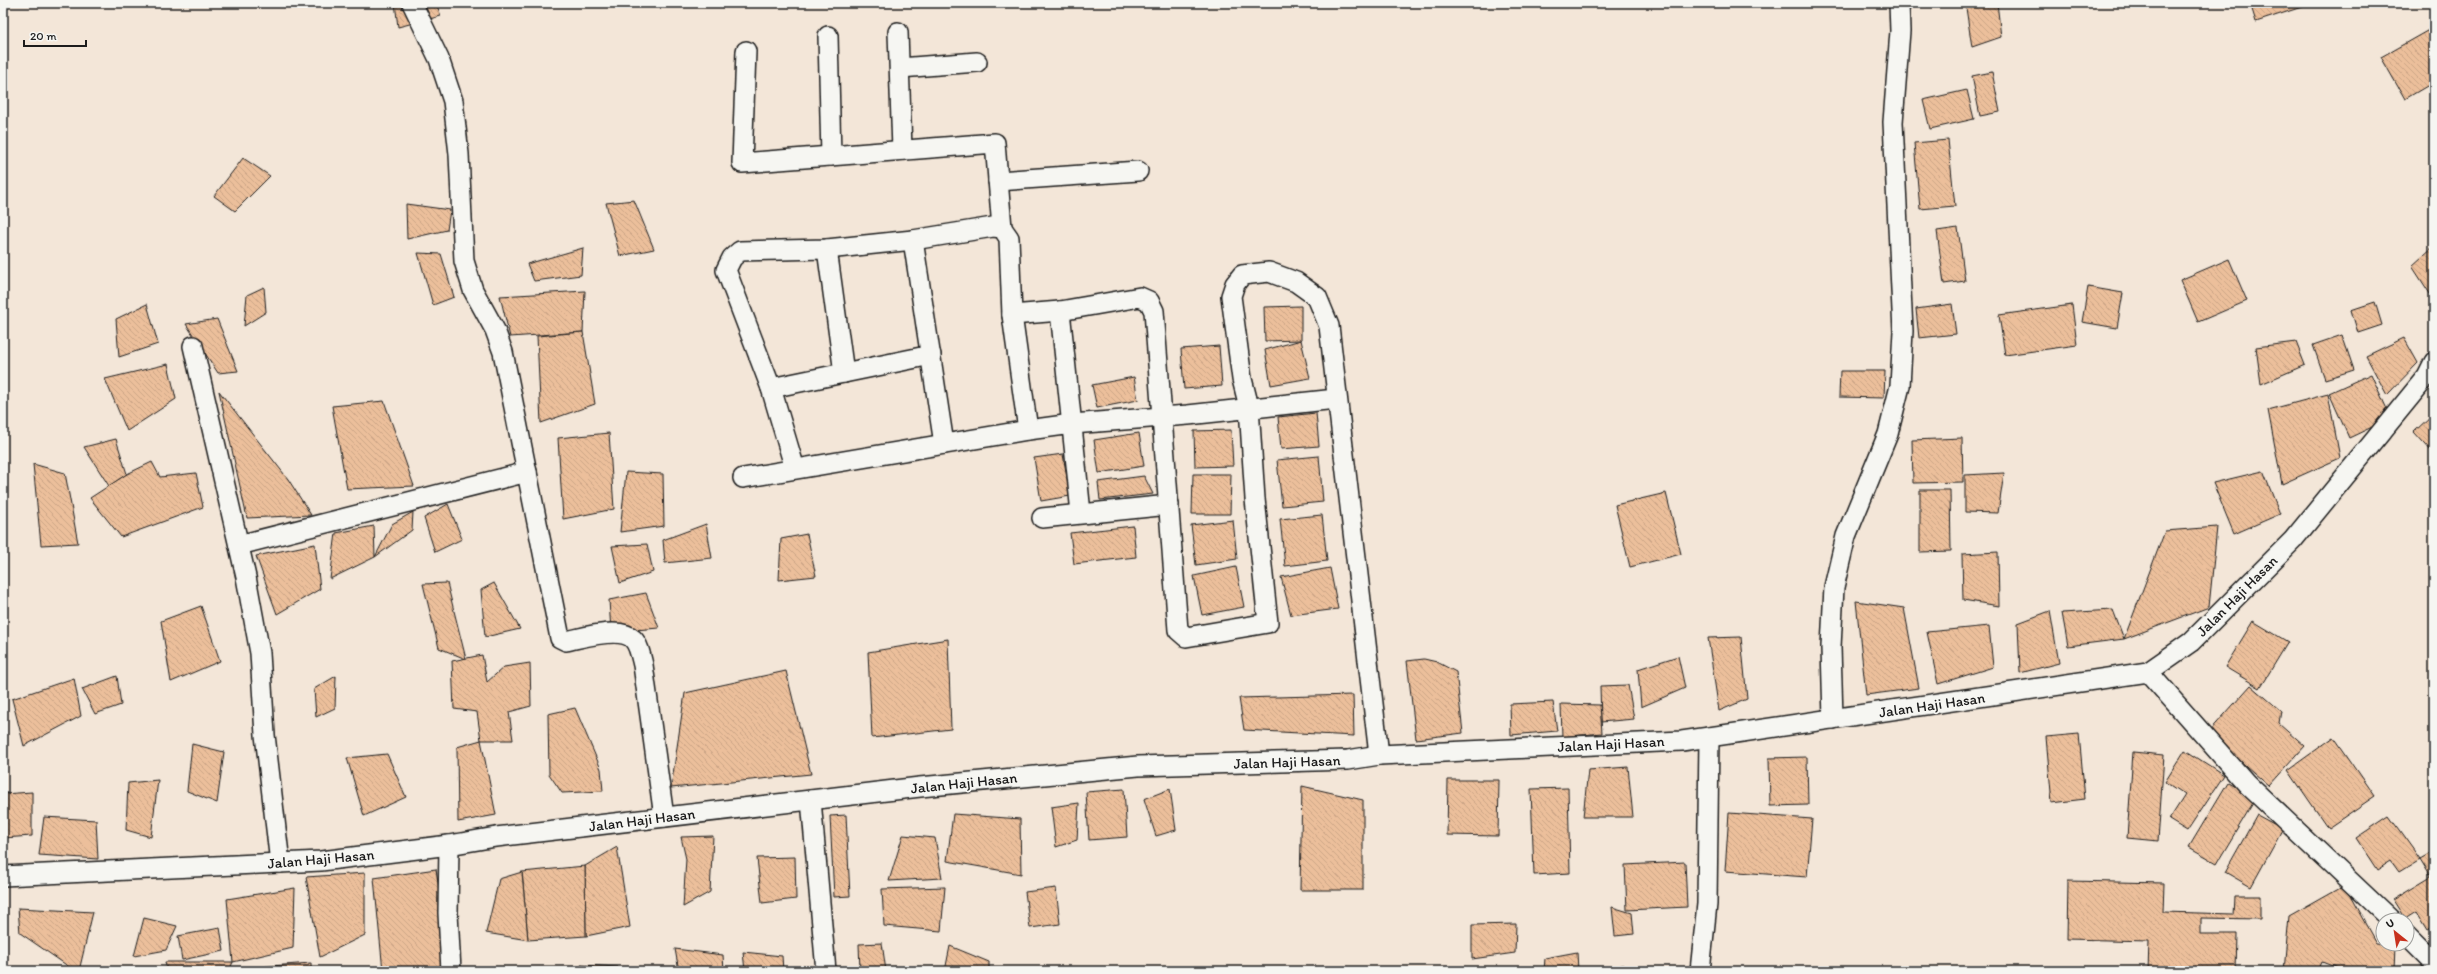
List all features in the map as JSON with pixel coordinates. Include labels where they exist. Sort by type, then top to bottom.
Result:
[{"type":"street","points":[[412,3],[439,59],[453,101],[459,154],[464,261],[473,290],[494,330],[503,352],[560,638],[566,641],[611,632],[627,635],[633,638],[637,645],[643,665],[664,817]]},
{"type":"street","points":[[1833,719],[1831,647],[1834,586],[1846,536],[1888,434],[1900,386],[1903,331],[1893,122],[1900,31],[1899,3]]},
{"type":"street","points":[[898,32],[902,150]]},
{"type":"street","points":[[828,36],[831,156]]},
{"type":"street","points":[[746,51],[742,163],[996,143],[1002,228],[1009,238],[1012,315],[1028,430]]},
{"type":"street","points":[[900,68],[977,62]]},
{"type":"street","points":[[998,181],[1138,171]]},
{"type":"street","points":[[795,469],[771,388],[726,270],[732,258],[740,251],[827,249],[913,240],[993,227],[1002,228]]},
{"type":"street","points":[[913,240],[944,444]]},
{"type":"street","points":[[827,249],[844,373]]},
{"type":"street","points":[[1012,315],[1060,311],[1140,297],[1149,301],[1154,311],[1178,630],[1186,637],[1268,623],[1255,499],[1250,407],[1242,379],[1231,296],[1235,284],[1242,275],[1269,272],[1296,282],[1317,297],[1329,326],[1336,399],[1379,755]]},
{"type":"street","points":[[1060,311],[1081,513]]},
{"type":"street","points":[[193,346],[239,544],[260,653],[265,735],[280,863]]},
{"type":"street","points":[[771,388],[931,355]]},
{"type":"street","name":"Jalan Haji Hasan","points":[[3,876],[321,861],[449,845],[496,836],[811,800],[1138,766],[1348,760],[1379,755],[1682,740],[2148,672],[2191,642],[2293,540],[2427,376],[2434,362]]},
{"type":"street","points":[[743,478],[1028,430],[1072,424],[1161,417],[1336,399]]},
{"type":"street","points":[[239,544],[527,472]]},
{"type":"street","points":[[1042,518],[1169,505]]},
{"type":"street","points":[[2148,672],[2247,784],[2383,912]]},
{"type":"street","points":[[1700,971],[1707,904],[1709,737]]},
{"type":"street","points":[[811,800],[826,971]]},
{"type":"street","points":[[449,845],[448,913],[451,971]]},
{"type":"street","points":[[2415,944],[2434,963]]},
{"type":"building","points":[[395,3],[436,3],[441,16],[398,27]]},
{"type":"building","points":[[1977,3],[1997,3],[2001,37],[1972,47],[1966,8]]},
{"type":"building","points":[[2250,3],[2314,3],[2256,22]]},
{"type":"building","points":[[2434,27],[2434,82],[2405,99],[2381,57]]},
{"type":"building","points":[[1992,72],[2000,112],[1980,116],[1972,76]]},
{"type":"building","points":[[1967,90],[1974,119],[1930,129],[1923,100]]},
{"type":"building","points":[[1948,140],[1955,206],[1920,209],[1914,143]]},
{"type":"building","points":[[243,158],[270,176],[235,211],[214,196]]},
{"type":"building","points":[[634,200],[654,249],[620,256],[606,203]]},
{"type":"building","points":[[406,204],[450,210],[447,230],[407,239]]},
{"type":"building","points":[[1958,228],[1965,281],[1944,284],[1937,231]]},
{"type":"building","points":[[2434,246],[2434,300],[2412,266]]},
{"type":"building","points":[[583,248],[581,275],[534,281],[527,264]]},
{"type":"building","points":[[418,253],[441,254],[454,297],[433,305]]},
{"type":"building","points":[[2229,259],[2247,301],[2198,322],[2180,280]]},
{"type":"building","points":[[264,287],[266,312],[244,326],[247,295]]},
{"type":"building","points":[[2088,287],[2123,293],[2117,328],[2082,322]]},
{"type":"building","points":[[585,291],[583,332],[510,337],[500,296]]},
{"type":"building","points":[[2375,302],[2382,325],[2358,333],[2351,310]]},
{"type":"building","points":[[147,304],[158,344],[119,357],[116,319]]},
{"type":"building","points":[[1952,304],[1956,334],[1919,338],[1916,309]]},
{"type":"building","points":[[2072,305],[2077,345],[2005,355],[1999,315]]},
{"type":"building","points":[[1301,306],[1301,340],[1265,341],[1264,307]]},
{"type":"building","points":[[217,319],[238,371],[218,373],[186,324]]},
{"type":"building","points":[[583,332],[595,404],[541,423],[537,336]]},
{"type":"building","points":[[2342,335],[2354,370],[2325,379],[2313,345]]},
{"type":"building","points":[[2404,338],[2418,363],[2387,395],[2366,356]]},
{"type":"building","points":[[1301,340],[1310,378],[1271,385],[1265,350]]},
{"type":"building","points":[[2296,342],[2305,365],[2261,384],[2256,347]]},
{"type":"building","points":[[1219,346],[1222,386],[1184,389],[1181,349]]},
{"type":"building","points":[[168,364],[176,399],[127,431],[105,379]]},
{"type":"building","points":[[1840,371],[1885,371],[1884,398],[1839,397]]},
{"type":"building","points":[[2371,374],[2391,418],[2349,438],[2329,393]]},
{"type":"building","points":[[1134,377],[1138,400],[1097,408],[1092,385]]},
{"type":"building","points":[[219,391],[288,479],[311,515],[247,518]]},
{"type":"building","points":[[2328,394],[2340,458],[2282,484],[2268,410]]},
{"type":"building","points":[[384,401],[414,486],[347,489],[332,406]]},
{"type":"building","points":[[1316,413],[1319,446],[1281,449],[1278,417]]},
{"type":"building","points":[[2434,413],[2434,454],[2414,432]]},
{"type":"building","points":[[1231,430],[1233,466],[1195,467],[1194,431]]},
{"type":"building","points":[[609,433],[614,509],[563,519],[558,438]]},
{"type":"building","points":[[1139,433],[1144,466],[1099,473],[1094,440]]},
{"type":"building","points":[[1962,438],[1963,482],[1913,483],[1912,440]]},
{"type":"building","points":[[116,439],[127,474],[109,486],[84,447]]},
{"type":"building","points":[[1063,454],[1070,496],[1041,501],[1034,458]]},
{"type":"building","points":[[1319,456],[1323,502],[1282,506],[1277,460]]},
{"type":"building","points":[[152,462],[160,477],[196,473],[203,507],[121,537],[90,498],[127,474]]},
{"type":"building","points":[[33,464],[65,473],[78,543],[41,545]]},
{"type":"building","points":[[2263,471],[2280,514],[2234,534],[2213,483]]},
{"type":"building","points":[[626,472],[663,474],[664,526],[620,532]]},
{"type":"building","points":[[2004,473],[1998,513],[1965,512],[1965,475]]},
{"type":"building","points":[[1193,474],[1231,474],[1230,514],[1192,514]]},
{"type":"building","points":[[1144,476],[1153,494],[1100,500],[1098,482]]},
{"type":"building","points":[[1920,490],[1950,490],[1951,551],[1920,552]]},
{"type":"building","points":[[1666,493],[1681,554],[1630,567],[1615,505]]},
{"type":"building","points":[[448,504],[462,539],[435,552],[424,518]]},
{"type":"building","points":[[413,512],[412,530],[375,557],[392,524]]},
{"type":"building","points":[[1322,515],[1327,561],[1285,566],[1280,519]]},
{"type":"building","points":[[1233,520],[1237,559],[1196,565],[1191,525]]},
{"type":"building","points":[[706,524],[712,558],[665,563],[663,540]]},
{"type":"building","points":[[374,526],[375,557],[330,579],[336,533]]},
{"type":"building","points":[[1133,526],[1136,557],[1074,564],[1070,533]]},
{"type":"building","points":[[2217,527],[2209,607],[2124,639],[2165,531]]},
{"type":"building","points":[[807,534],[816,576],[779,580],[781,539]]},
{"type":"building","points":[[315,544],[320,589],[277,614],[256,556]]},
{"type":"building","points":[[647,544],[653,572],[620,583],[612,546]]},
{"type":"building","points":[[1998,552],[1999,606],[1963,600],[1962,554]]},
{"type":"building","points":[[1236,567],[1244,607],[1202,615],[1194,576]]},
{"type":"building","points":[[1330,568],[1338,609],[1291,615],[1281,577]]},
{"type":"building","points":[[447,583],[466,659],[439,648],[423,584]]},
{"type":"building","points":[[494,583],[520,629],[485,637],[481,590]]},
{"type":"building","points":[[646,593],[659,628],[611,632],[609,600]]},
{"type":"building","points":[[1856,601],[1904,608],[1919,688],[1866,695]]},
{"type":"building","points":[[201,606],[220,661],[171,682],[161,621]]},
{"type":"building","points":[[2113,610],[2124,639],[2068,646],[2062,613]]},
{"type":"building","points":[[2050,611],[2059,663],[2020,673],[2018,623]]},
{"type":"building","points":[[2253,621],[2288,642],[2260,688],[2225,667]]},
{"type":"building","points":[[1989,626],[1993,667],[1938,684],[1927,632]]},
{"type":"building","points":[[1741,637],[1747,699],[1719,711],[1708,638]]},
{"type":"building","points":[[948,639],[951,729],[872,738],[868,652]]},
{"type":"building","points":[[482,655],[487,682],[504,667],[530,663],[531,706],[509,712],[513,740],[481,740],[477,712],[454,709],[452,661]]},
{"type":"building","points":[[1678,656],[1685,688],[1641,707],[1638,669]]},
{"type":"building","points":[[1424,659],[1437,662],[1456,672],[1463,733],[1416,739],[1407,661]]},
{"type":"building","points":[[786,671],[811,774],[671,788],[685,693]]},
{"type":"building","points":[[117,676],[121,705],[95,714],[82,689]]},
{"type":"building","points":[[336,676],[335,708],[316,717],[314,689]]},
{"type":"building","points":[[74,678],[81,716],[24,746],[12,699]]},
{"type":"building","points":[[1628,685],[1634,719],[1601,722],[1600,686]]},
{"type":"building","points":[[2251,685],[2281,711],[2279,723],[2305,746],[2269,786],[2208,733]]},
{"type":"building","points":[[1353,695],[1354,736],[1244,730],[1239,698]]},
{"type":"building","points":[[1553,702],[1557,731],[1511,735],[1510,704]]},
{"type":"building","points":[[1561,704],[1600,705],[1602,733],[1562,737]]},
{"type":"building","points":[[575,708],[601,769],[603,791],[562,793],[549,774],[548,714]]},
{"type":"building","points":[[2079,734],[2085,799],[2052,803],[2046,737]]},
{"type":"building","points":[[2334,737],[2375,796],[2328,828],[2288,770]]},
{"type":"building","points":[[481,740],[496,815],[458,822],[457,747]]},
{"type":"building","points":[[192,744],[224,752],[217,803],[187,791]]},
{"type":"building","points":[[2185,750],[2224,775],[2187,831],[2169,820],[2185,795],[2165,782]]},
{"type":"building","points":[[2133,752],[2164,755],[2158,841],[2127,838]]},
{"type":"building","points":[[387,754],[406,797],[364,816],[347,758]]},
{"type":"building","points":[[1807,757],[1808,805],[1770,806],[1769,758]]},
{"type":"building","points":[[1628,767],[1633,817],[1583,817],[1588,770]]},
{"type":"building","points":[[158,780],[151,837],[126,830],[128,783]]},
{"type":"building","points":[[1448,780],[1499,780],[1498,836],[1447,835]]},
{"type":"building","points":[[2228,782],[2256,798],[2217,863],[2189,847]]},
{"type":"building","points":[[1302,786],[1363,800],[1363,890],[1300,890]]},
{"type":"building","points":[[1568,788],[1570,873],[1534,875],[1531,789]]},
{"type":"building","points":[[1124,789],[1127,837],[1089,840],[1086,792]]},
{"type":"building","points":[[1170,789],[1176,830],[1156,836],[1144,799]]},
{"type":"building","points":[[32,792],[32,836],[3,838],[3,794]]},
{"type":"building","points":[[1079,803],[1077,840],[1056,847],[1051,807]]},
{"type":"building","points":[[1729,813],[1812,819],[1807,877],[1725,871]]},
{"type":"building","points":[[953,814],[1020,819],[1021,874],[947,861]]},
{"type":"building","points":[[846,815],[850,896],[834,897],[830,816]]},
{"type":"building","points":[[2257,815],[2283,829],[2251,887],[2225,872]]},
{"type":"building","points":[[2389,816],[2420,859],[2399,872],[2391,861],[2377,870],[2356,838]]},
{"type":"building","points":[[44,817],[96,820],[98,859],[39,855]]},
{"type":"building","points":[[903,835],[935,838],[942,878],[889,881]]},
{"type":"building","points":[[713,836],[710,892],[683,907],[686,859],[681,837]]},
{"type":"building","points":[[617,847],[630,927],[586,936],[585,866]]},
{"type":"building","points":[[2434,851],[2434,926],[2427,930],[2416,912],[2401,912],[2393,900],[2431,877],[2420,859]]},
{"type":"building","points":[[795,857],[796,899],[762,903],[757,858]]},
{"type":"building","points":[[1685,862],[1687,907],[1627,910],[1625,865]]},
{"type":"building","points":[[585,866],[586,936],[528,940],[522,872]]},
{"type":"building","points":[[436,869],[450,971],[383,971],[374,878]]},
{"type":"building","points":[[522,872],[528,940],[486,933],[499,879]]},
{"type":"building","points":[[365,873],[365,935],[320,957],[306,877]]},
{"type":"building","points":[[2068,881],[2164,883],[2163,912],[2234,914],[2235,896],[2260,896],[2260,919],[2201,918],[2201,934],[2237,934],[2236,971],[2148,971],[2149,941],[2067,939]]},
{"type":"building","points":[[2344,885],[2375,941],[2375,952],[2395,952],[2394,971],[2345,971],[2322,962],[2318,971],[2284,971],[2289,916]]},
{"type":"building","points":[[945,887],[941,931],[884,926],[882,889]]},
{"type":"building","points":[[295,888],[293,948],[233,962],[227,899]]},
{"type":"building","points":[[1056,888],[1060,924],[1030,928],[1025,892]]},
{"type":"building","points":[[1612,907],[1632,913],[1634,934],[1615,936]]},
{"type":"building","points":[[18,908],[93,912],[79,971],[75,971],[20,933]]},
{"type":"building","points":[[144,918],[177,926],[166,950],[134,956]]},
{"type":"building","points":[[1516,924],[1515,953],[1472,959],[1472,925]]},
{"type":"building","points":[[220,928],[224,951],[182,960],[178,936]]},
{"type":"building","points":[[882,943],[886,971],[860,971],[859,944]]},
{"type":"building","points":[[950,946],[989,962],[989,971],[945,971]]},
{"type":"building","points":[[675,949],[723,955],[724,971],[679,971]]},
{"type":"building","points":[[743,952],[782,956],[783,971],[745,971]]},
{"type":"building","points":[[1577,952],[1578,971],[1544,971],[1545,958]]},
{"type":"building","points":[[165,962],[233,962],[229,971],[167,971]]},
{"type":"building","points":[[311,963],[311,971],[259,971],[258,967]]},
{"type":"building","points":[[581,965],[618,967],[618,971],[582,971]]},
{"type":"building","points":[[1624,965],[1625,971],[1588,971],[1589,969]]}]
